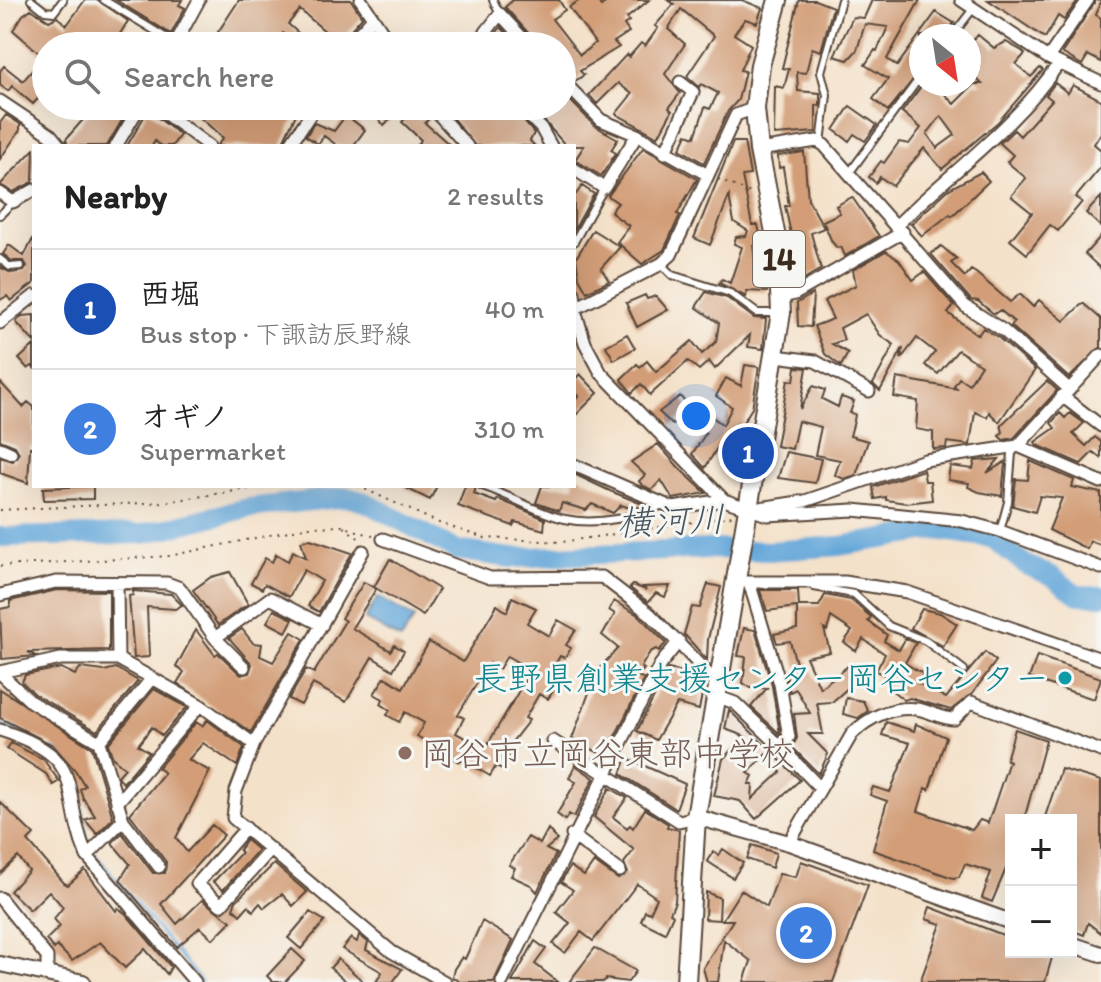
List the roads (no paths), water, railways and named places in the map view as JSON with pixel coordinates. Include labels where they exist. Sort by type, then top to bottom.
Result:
[{"type":"main road","name":"14","points":[[686,982],[696,817],[717,690],[742,581],[748,516],[776,356],[781,305],[778,248],[759,150],[755,108],[760,65],[778,0]]},
{"type":"street","points":[[181,32],[199,0]]},
{"type":"street","points":[[361,0],[382,32]]},
{"type":"street","points":[[961,0],[1054,61],[1101,83]]},
{"type":"street","points":[[781,305],[900,229],[1011,121],[1041,90],[1088,0]]},
{"type":"street","points":[[485,32],[499,12],[517,32]]},
{"type":"street","points":[[360,32],[373,18]]},
{"type":"street","points":[[665,153],[693,92],[680,82]]},
{"type":"street","points":[[576,94],[601,120],[637,135],[706,174]]},
{"type":"street","points":[[0,101],[51,135],[58,144]]},
{"type":"street","points":[[576,306],[661,264],[671,255],[736,115],[755,108]]},
{"type":"street","points":[[117,144],[132,120]]},
{"type":"street","points":[[174,120],[206,144]]},
{"type":"street","points":[[290,144],[307,120]]},
{"type":"street","points":[[444,120],[465,144]]},
{"type":"street","points":[[533,120],[550,144]]},
{"type":"street","points":[[576,170],[604,188],[637,135]]},
{"type":"street","points":[[759,150],[821,143],[850,172],[965,306],[1004,331],[1101,426]]},
{"type":"street","points":[[0,193],[13,202],[32,191]]},
{"type":"street","points":[[2,315],[32,299]]},
{"type":"street","points":[[576,311],[585,343],[601,373],[724,500],[748,516],[853,510],[962,521],[1000,531],[1101,568]]},
{"type":"street","points":[[1018,446],[1101,355]]},
{"type":"street","points":[[776,356],[815,361],[869,391]]},
{"type":"street","points":[[748,516],[805,501],[925,460],[1018,446],[1101,482]]},
{"type":"street","points":[[576,466],[665,504],[687,507],[724,500]]},
{"type":"street","points":[[383,539],[490,578],[602,577],[679,641],[717,690],[735,703],[820,788]]},
{"type":"street","points":[[363,551],[254,744],[236,791],[233,818],[392,952],[445,982]]},
{"type":"street","points":[[781,747],[789,737],[780,684],[742,581],[845,582],[907,592],[1101,659]]},
{"type":"street","points":[[0,595],[56,582],[117,585],[167,583],[180,588],[215,638],[244,667]]},
{"type":"street","points":[[117,585],[118,659]]},
{"type":"street","points":[[215,638],[270,598],[322,625]]},
{"type":"street","points":[[502,982],[538,915],[572,835],[660,665],[679,641]]},
{"type":"street","points":[[0,673],[61,659],[118,659],[200,705],[254,744]]},
{"type":"street","points":[[0,673],[31,702],[99,742],[123,820],[159,867]]},
{"type":"street","points":[[99,742],[152,678]]},
{"type":"street","points":[[789,843],[852,734],[864,722],[884,713],[916,709],[954,719],[971,702],[1101,751]]},
{"type":"street","points":[[117,803],[200,705]]},
{"type":"street","points":[[0,730],[56,758],[70,777],[80,840],[87,856],[195,982]]},
{"type":"street","points":[[553,741],[679,821],[696,817],[789,843],[1005,920]]},
{"type":"street","points":[[87,856],[123,820]]},
{"type":"street","points":[[246,828],[197,884],[221,905],[271,849]]},
{"type":"street","points":[[572,835],[620,871]]},
{"type":"street","points":[[0,898],[47,957],[47,975]]},
{"type":"street","points":[[1077,946],[1101,954]]},
{"type":"street","points":[[0,964],[83,982]]},
{"type":"lane","points":[[31,0],[45,11],[54,12],[63,0]]},
{"type":"lane","points":[[104,0],[154,32]]},
{"type":"lane","points":[[493,0],[499,12]]},
{"type":"lane","points":[[499,12],[502,0]]},
{"type":"lane","points":[[821,143],[827,95],[821,72],[841,0]]},
{"type":"lane","points":[[961,24],[973,9]]},
{"type":"lane","points":[[850,172],[909,92]]},
{"type":"lane","points":[[576,238],[604,188]]},
{"type":"lane","points":[[0,215],[13,202]]},
{"type":"lane","points":[[0,259],[10,267],[21,266]]},
{"type":"lane","points":[[661,264],[672,275],[730,293],[757,313],[781,305]]},
{"type":"lane","points":[[1000,531],[1008,502],[1012,453],[1018,446]]},
{"type":"lane","points":[[487,488],[566,519],[597,521],[646,513],[665,504]]},
{"type":"lane","points":[[813,582],[813,586],[854,594],[889,626],[926,641],[964,670]]},
{"type":"water","points":[[378,597],[414,618],[401,640],[365,619]]},
{"type":"waterway","name":"横河川","points":[[0,537],[143,534],[247,508],[347,497],[365,502],[456,550],[511,558],[708,549],[769,551],[840,546],[937,530],[992,538],[1026,565],[1052,576],[1078,595],[1101,596]]},
{"type":"waterway","points":[[0,724],[25,734]]},
{"type":"waterway","points":[[52,749],[62,756],[75,778],[88,843]]},
{"type":"waterway","points":[[94,853],[201,982]]},
{"type":"place","name":"西堀","points":[[748,453]]},
{"type":"place","name":"長野県創業支援センター岡谷センター","points":[[1065,678]]},
{"type":"place","name":"岡谷市立岡谷東部中学校","points":[[405,753]]},
{"type":"place","name":"オギノ","points":[[806,933]]}]
